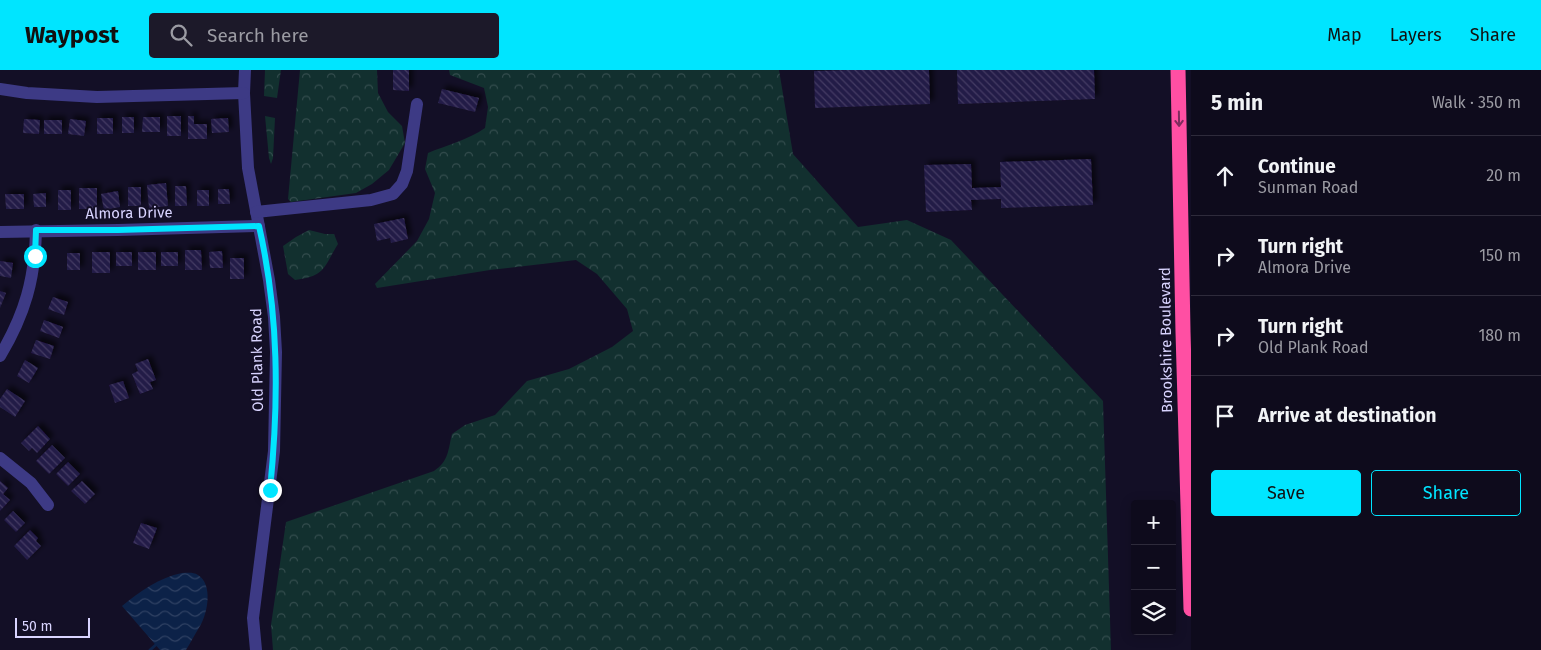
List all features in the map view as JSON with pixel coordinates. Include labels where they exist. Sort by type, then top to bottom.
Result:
[{"type":"highway","name":"Brookshire Boulevard","points":[[1178,70],[1187,320],[1191,609]]},
{"type":"street","name":"Old Plank Road","points":[[245,70],[244,92],[248,168],[274,317],[276,398],[270,490],[255,591],[253,618],[256,650]]},
{"type":"street","points":[[0,89],[27,93],[97,97],[244,92]]},
{"type":"street","points":[[256,212],[371,200],[393,194],[402,184],[407,171],[417,104]]},
{"type":"street","name":"Almora Drive","points":[[0,232],[259,226]]},
{"type":"street","points":[[0,356],[27,300],[35,256],[36,230]]},
{"type":"street","points":[[0,458],[31,483],[48,505]]},
{"type":"green space","points":[[265,70],[281,70],[277,98],[264,96]]},
{"type":"green space","points":[[300,70],[377,70],[378,93],[388,112],[402,126],[405,143],[389,170],[372,184],[356,193],[291,202],[288,199]]},
{"type":"green space","points":[[449,70],[779,70],[793,154],[858,227],[907,220],[951,240],[1103,401],[1111,650],[273,650],[271,625],[286,522],[434,471],[445,459],[452,434],[465,425],[495,415],[527,381],[569,369],[612,347],[633,331],[627,309],[597,274],[576,260],[490,270],[377,288],[375,284],[417,241],[429,219],[435,193],[425,169],[428,153],[465,139],[485,128],[488,107],[484,88],[450,75]]},
{"type":"green space","points":[[265,116],[275,118],[271,164],[269,158]]},
{"type":"green space","points":[[309,230],[334,234],[338,244],[322,270],[313,276],[295,280],[288,274],[283,246]]},
{"type":"water","points":[[182,573],[194,573],[203,579],[208,599],[205,614],[186,650],[160,650],[122,606],[143,590],[166,578]]},
{"type":"building","points":[[393,70],[409,70],[409,91],[393,90]]},
{"type":"building","points":[[929,70],[930,104],[815,108],[814,71]]},
{"type":"building","points":[[957,70],[1094,70],[1095,99],[958,104]]},
{"type":"building","points":[[442,89],[479,98],[475,112],[438,103]]},
{"type":"building","points":[[167,116],[181,116],[181,136],[167,136]]},
{"type":"building","points":[[188,116],[194,116],[194,124],[207,124],[207,139],[188,139]]},
{"type":"building","points":[[122,117],[134,117],[134,133],[122,133]]},
{"type":"building","points":[[143,117],[160,117],[160,132],[142,132]]},
{"type":"building","points":[[97,118],[113,118],[113,134],[97,134]]},
{"type":"building","points":[[228,118],[229,132],[212,133],[211,119]]},
{"type":"building","points":[[24,119],[40,120],[39,134],[23,133]]},
{"type":"building","points":[[70,119],[86,121],[84,136],[68,134]]},
{"type":"building","points":[[44,120],[62,120],[62,134],[44,134]]},
{"type":"building","points":[[1091,159],[1093,205],[1001,208],[1001,199],[971,200],[972,210],[926,212],[924,165],[971,164],[972,188],[1001,187],[1000,162]]},
{"type":"building","points":[[166,183],[168,206],[149,208],[147,185]]},
{"type":"building","points":[[175,186],[186,186],[187,206],[175,206]]},
{"type":"building","points":[[128,187],[141,187],[141,206],[128,206]]},
{"type":"building","points":[[79,188],[97,188],[97,209],[79,209]]},
{"type":"building","points":[[218,189],[229,189],[230,204],[218,204]]},
{"type":"building","points":[[58,190],[71,190],[71,210],[58,210]]},
{"type":"building","points":[[197,190],[209,190],[209,206],[197,206]]},
{"type":"building","points":[[118,191],[120,207],[104,210],[101,194]]},
{"type":"building","points":[[46,193],[46,207],[34,207],[33,194]]},
{"type":"building","points":[[5,194],[24,194],[24,209],[6,209]]},
{"type":"building","points":[[404,218],[408,239],[391,243],[390,238],[377,241],[374,224]]},
{"type":"building","points":[[185,250],[201,250],[202,270],[185,270]]},
{"type":"building","points":[[222,251],[223,268],[210,268],[209,252]]},
{"type":"building","points":[[92,252],[110,252],[110,273],[92,273]]},
{"type":"building","points":[[116,252],[132,252],[132,266],[116,266]]},
{"type":"building","points":[[138,252],[156,252],[156,270],[138,270]]},
{"type":"building","points":[[161,252],[178,252],[178,266],[161,266]]},
{"type":"building","points":[[67,253],[80,253],[80,270],[67,270]]},
{"type":"building","points":[[230,258],[244,258],[244,279],[230,279]]},
{"type":"building","points":[[0,261],[13,263],[11,278],[0,276]]},
{"type":"building","points":[[0,291],[6,293],[0,308]]},
{"type":"building","points":[[53,297],[68,302],[64,315],[48,309]]},
{"type":"building","points":[[44,320],[63,327],[59,338],[40,331]]},
{"type":"building","points":[[36,340],[54,346],[50,359],[31,353]]},
{"type":"building","points":[[148,359],[156,380],[150,382],[153,389],[140,394],[132,374],[138,371],[135,364]]},
{"type":"building","points":[[25,360],[38,368],[29,383],[17,376]]},
{"type":"building","points":[[123,381],[129,398],[115,403],[109,385]]},
{"type":"building","points":[[7,389],[25,401],[15,417],[0,407],[0,399]]},
{"type":"building","points":[[38,426],[50,439],[37,453],[32,448],[29,451],[21,443]]},
{"type":"building","points":[[52,445],[65,458],[49,474],[36,461]]},
{"type":"building","points":[[68,462],[80,474],[68,486],[56,474]]},
{"type":"building","points":[[0,481],[8,488],[3,494],[10,500],[0,511]]},
{"type":"building","points":[[82,481],[95,494],[85,504],[71,491]]},
{"type":"building","points":[[13,511],[25,523],[16,532],[4,520]]},
{"type":"building","points":[[141,523],[157,528],[149,549],[133,543]]},
{"type":"building","points":[[30,530],[38,538],[36,541],[41,546],[27,560],[14,546]]},
{"type":"waterway","points":[[150,650],[159,642]]},
{"type":"route","points":[[35,256],[36,230],[259,226],[274,317],[276,352],[274,451],[270,490]]}]
